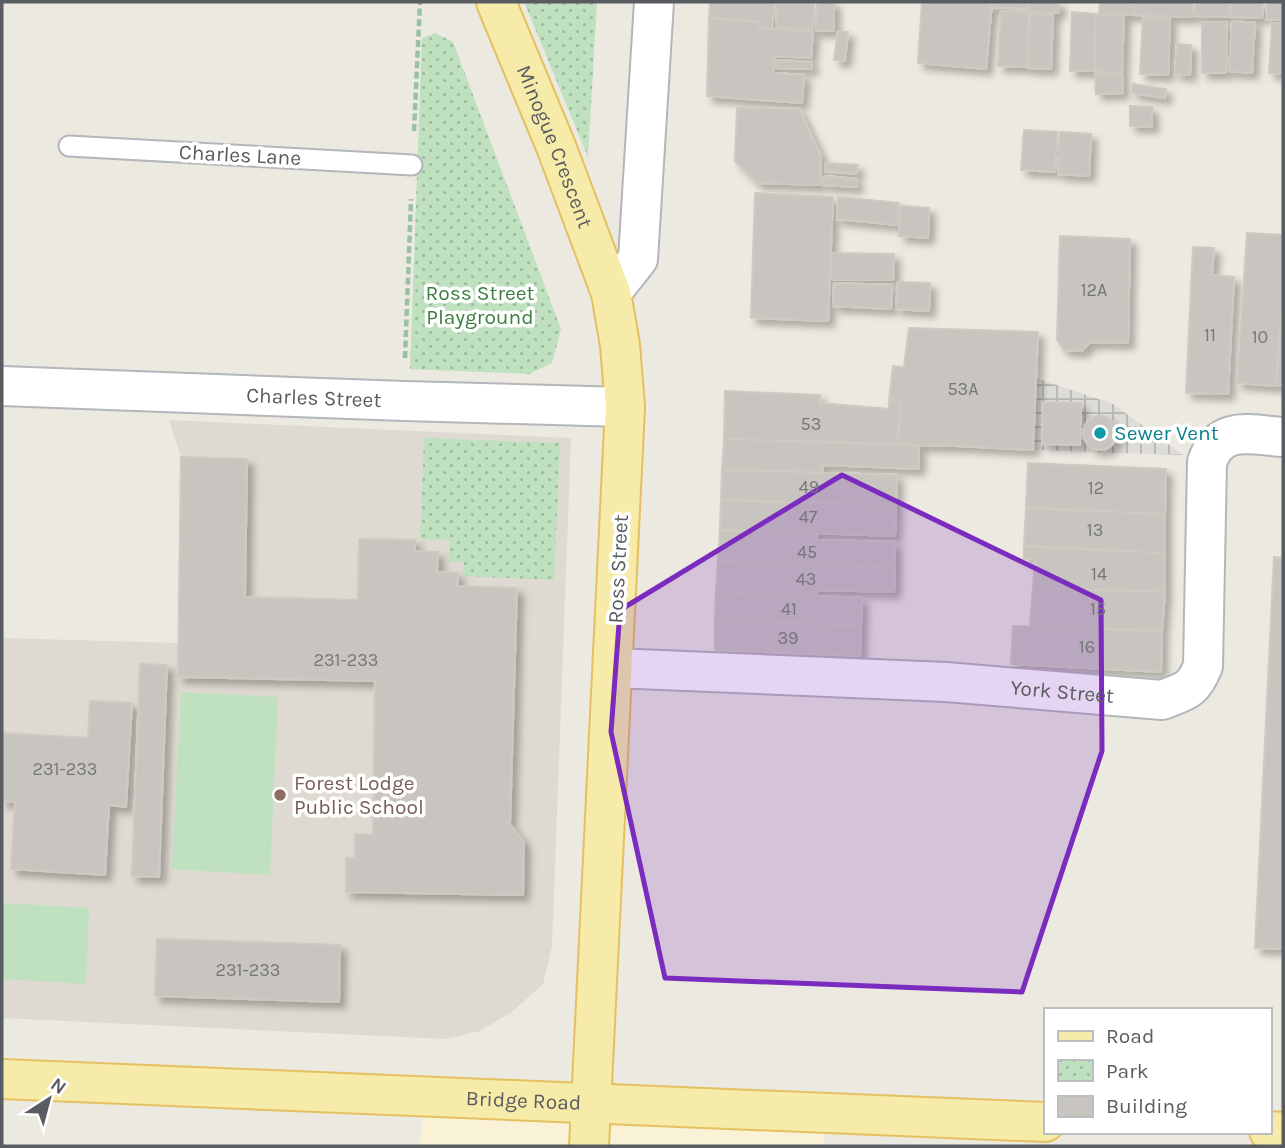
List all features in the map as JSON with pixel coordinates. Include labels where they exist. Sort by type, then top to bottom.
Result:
[{"type":"main road","name":"Minogue Crescent","points":[[496,2],[557,149],[611,293]]},
{"type":"main road","name":"Ross Street","points":[[589,1146],[625,407],[620,345],[611,293]]},
{"type":"main road","name":"Bridge Road","points":[[2,1079],[1044,1122]]},
{"type":"street","points":[[611,293],[638,259],[654,2]]},
{"type":"street","name":"Charles Street","points":[[2,386],[625,407]]},
{"type":"street","name":"York Street","points":[[613,668],[946,682],[1162,700],[1188,691],[1197,681],[1203,666],[1207,462],[1211,451],[1228,436],[1237,434],[1283,437]]},
{"type":"lane","name":"Charles Lane","points":[[69,146],[412,165]]},
{"type":"highlighted area","points":[[842,475],[1101,600],[1102,751],[1022,992],[665,978],[611,732],[620,610]]},
{"type":"shaded area","points":[[1036,378],[1113,404],[1183,455],[1033,450]]},
{"type":"shaded area","name":"Forest Lodge Public School","points":[[169,420],[571,438],[552,946],[543,984],[512,1012],[480,1031],[446,1039],[2,1018],[2,638],[178,643],[181,457]]},
{"type":"shaded area","points":[[424,1097],[825,1113],[824,1146],[420,1146]]},
{"type":"green space","points":[[524,2],[597,2],[588,157]]},
{"type":"green space","name":"Ross Street Playground","points":[[435,33],[453,42],[561,329],[552,363],[529,374],[410,369],[422,38]]},
{"type":"green space","points":[[424,438],[560,443],[554,580],[463,576],[464,562],[449,562],[450,540],[420,539]]},
{"type":"green space","points":[[181,692],[278,697],[270,875],[172,869]]},
{"type":"green space","points":[[2,903],[89,908],[86,984],[2,979]]},
{"type":"building","points":[[710,2],[775,2],[772,29],[759,28],[760,22],[709,18]]},
{"type":"building","points":[[817,2],[834,2],[834,31],[816,31]]},
{"type":"building","points":[[922,2],[992,2],[986,69],[918,63]]},
{"type":"building","points":[[992,2],[1027,2],[1027,9],[991,7]]},
{"type":"building","points":[[1029,2],[1059,2],[1059,13],[1029,12]]},
{"type":"building","points":[[1100,2],[1134,2],[1134,15],[1099,14]]},
{"type":"building","points":[[1134,2],[1193,2],[1192,17],[1134,15]]},
{"type":"building","points":[[1196,2],[1230,2],[1229,17],[1195,16]]},
{"type":"building","points":[[1232,2],[1263,2],[1262,18],[1231,17]]},
{"type":"building","points":[[1267,2],[1283,2],[1283,20],[1266,19]]},
{"type":"building","points":[[777,3],[814,4],[813,29],[776,27]]},
{"type":"building","points":[[1001,11],[1029,12],[1026,67],[998,66]]},
{"type":"building","points":[[1072,12],[1096,14],[1095,71],[1070,71]]},
{"type":"building","points":[[1030,14],[1053,15],[1051,69],[1028,68]]},
{"type":"building","points":[[1096,14],[1124,15],[1122,74],[1095,71]]},
{"type":"building","points":[[1143,17],[1170,19],[1168,75],[1140,74]]},
{"type":"building","points":[[709,18],[760,22],[759,28],[813,32],[811,58],[774,56],[773,73],[804,75],[802,103],[707,96]]},
{"type":"building","points":[[1232,21],[1255,23],[1252,73],[1229,71]]},
{"type":"building","points":[[1202,22],[1227,22],[1226,73],[1202,73]]},
{"type":"building","points":[[1272,23],[1283,24],[1283,74],[1269,73]]},
{"type":"building","points":[[838,31],[848,32],[845,61],[834,60]]},
{"type":"building","points":[[1177,44],[1191,45],[1190,75],[1175,74]]},
{"type":"building","points":[[776,60],[812,62],[812,69],[775,68]]},
{"type":"building","points":[[1095,74],[1122,74],[1123,93],[1096,94]]},
{"type":"building","points":[[1133,84],[1166,89],[1165,98],[1131,93]]},
{"type":"building","points":[[1130,106],[1152,107],[1152,127],[1130,126]]},
{"type":"building","points":[[737,108],[799,109],[821,156],[820,185],[757,183],[735,161]]},
{"type":"building","points":[[1024,130],[1057,132],[1055,172],[1021,170]]},
{"type":"building","points":[[1060,132],[1091,134],[1089,176],[1058,174]]},
{"type":"building","points":[[826,163],[858,165],[856,174],[825,171]]},
{"type":"building","points":[[824,176],[857,179],[857,187],[823,185]]},
{"type":"building","points":[[755,193],[833,197],[828,321],[751,318]]},
{"type":"building","points":[[838,197],[899,203],[897,225],[837,219]]},
{"type":"building","points":[[901,206],[929,208],[928,238],[899,236]]},
{"type":"building","points":[[1247,233],[1283,235],[1283,292],[1276,386],[1237,383]]},
{"type":"building","points":[[1060,236],[1130,239],[1128,343],[1090,342],[1082,351],[1064,350],[1057,340]]},
{"type":"building","points":[[1193,247],[1214,248],[1212,275],[1234,277],[1228,394],[1186,393]]},
{"type":"building","points":[[831,253],[894,254],[893,280],[831,280]]},
{"type":"building","points":[[898,282],[930,283],[929,311],[896,309]]},
{"type":"building","points":[[834,283],[892,285],[891,309],[833,306]]},
{"type":"building","points":[[1283,292],[1283,386],[1276,386]]},
{"type":"building","points":[[909,328],[1038,332],[1033,450],[897,445],[901,401],[889,400],[893,366],[904,367]]},
{"type":"building","points":[[725,391],[820,395],[819,403],[889,409],[889,400],[901,401],[897,445],[724,439]]},
{"type":"building","points":[[1043,402],[1081,403],[1080,445],[1042,444]]},
{"type":"building","name":"Sewer Vent","points":[[1100,416],[1112,421],[1117,433],[1112,445],[1100,450],[1088,445],[1083,433],[1088,421]]},
{"type":"building","points":[[724,439],[919,445],[919,469],[823,465],[822,472],[722,470]]},
{"type":"building","points":[[181,457],[247,459],[245,597],[358,600],[359,539],[415,540],[415,551],[438,552],[437,572],[458,573],[457,586],[517,588],[510,824],[524,842],[523,895],[346,892],[346,858],[355,858],[355,834],[373,835],[375,681],[178,677]]},
{"type":"building","points":[[1028,463],[1166,469],[1165,514],[1026,508]]},
{"type":"building","points":[[722,470],[897,475],[896,505],[721,500]]},
{"type":"building","points":[[721,500],[896,505],[895,536],[720,530]]},
{"type":"building","points":[[1026,508],[1165,514],[1165,553],[1024,546]]},
{"type":"building","points":[[720,530],[817,533],[817,540],[895,542],[895,568],[718,561]]},
{"type":"building","points":[[1024,546],[1165,553],[1165,592],[1033,588],[1035,559],[1024,559]]},
{"type":"building","points":[[1274,557],[1283,558],[1283,949],[1255,948]]},
{"type":"building","points":[[718,561],[895,568],[894,592],[817,590],[816,597],[716,592]]},
{"type":"building","points":[[1033,588],[1165,592],[1162,631],[1030,627]]},
{"type":"building","points":[[716,592],[862,598],[861,626],[715,620]]},
{"type":"building","points":[[715,620],[861,626],[860,656],[715,650]]},
{"type":"building","points":[[1013,626],[1162,631],[1161,672],[1011,664]]},
{"type":"building","points":[[140,664],[167,665],[159,877],[132,876]]},
{"type":"building","points":[[90,701],[132,703],[126,807],[109,805],[105,875],[11,869],[15,802],[2,801],[2,733],[88,738]]},
{"type":"building","points":[[157,939],[340,945],[339,1002],[155,996]]},
{"type":"place","name":"Sewer Vent","points":[[1100,433]]},
{"type":"place","name":"Forest Lodge Public School","points":[[280,795]]}]
